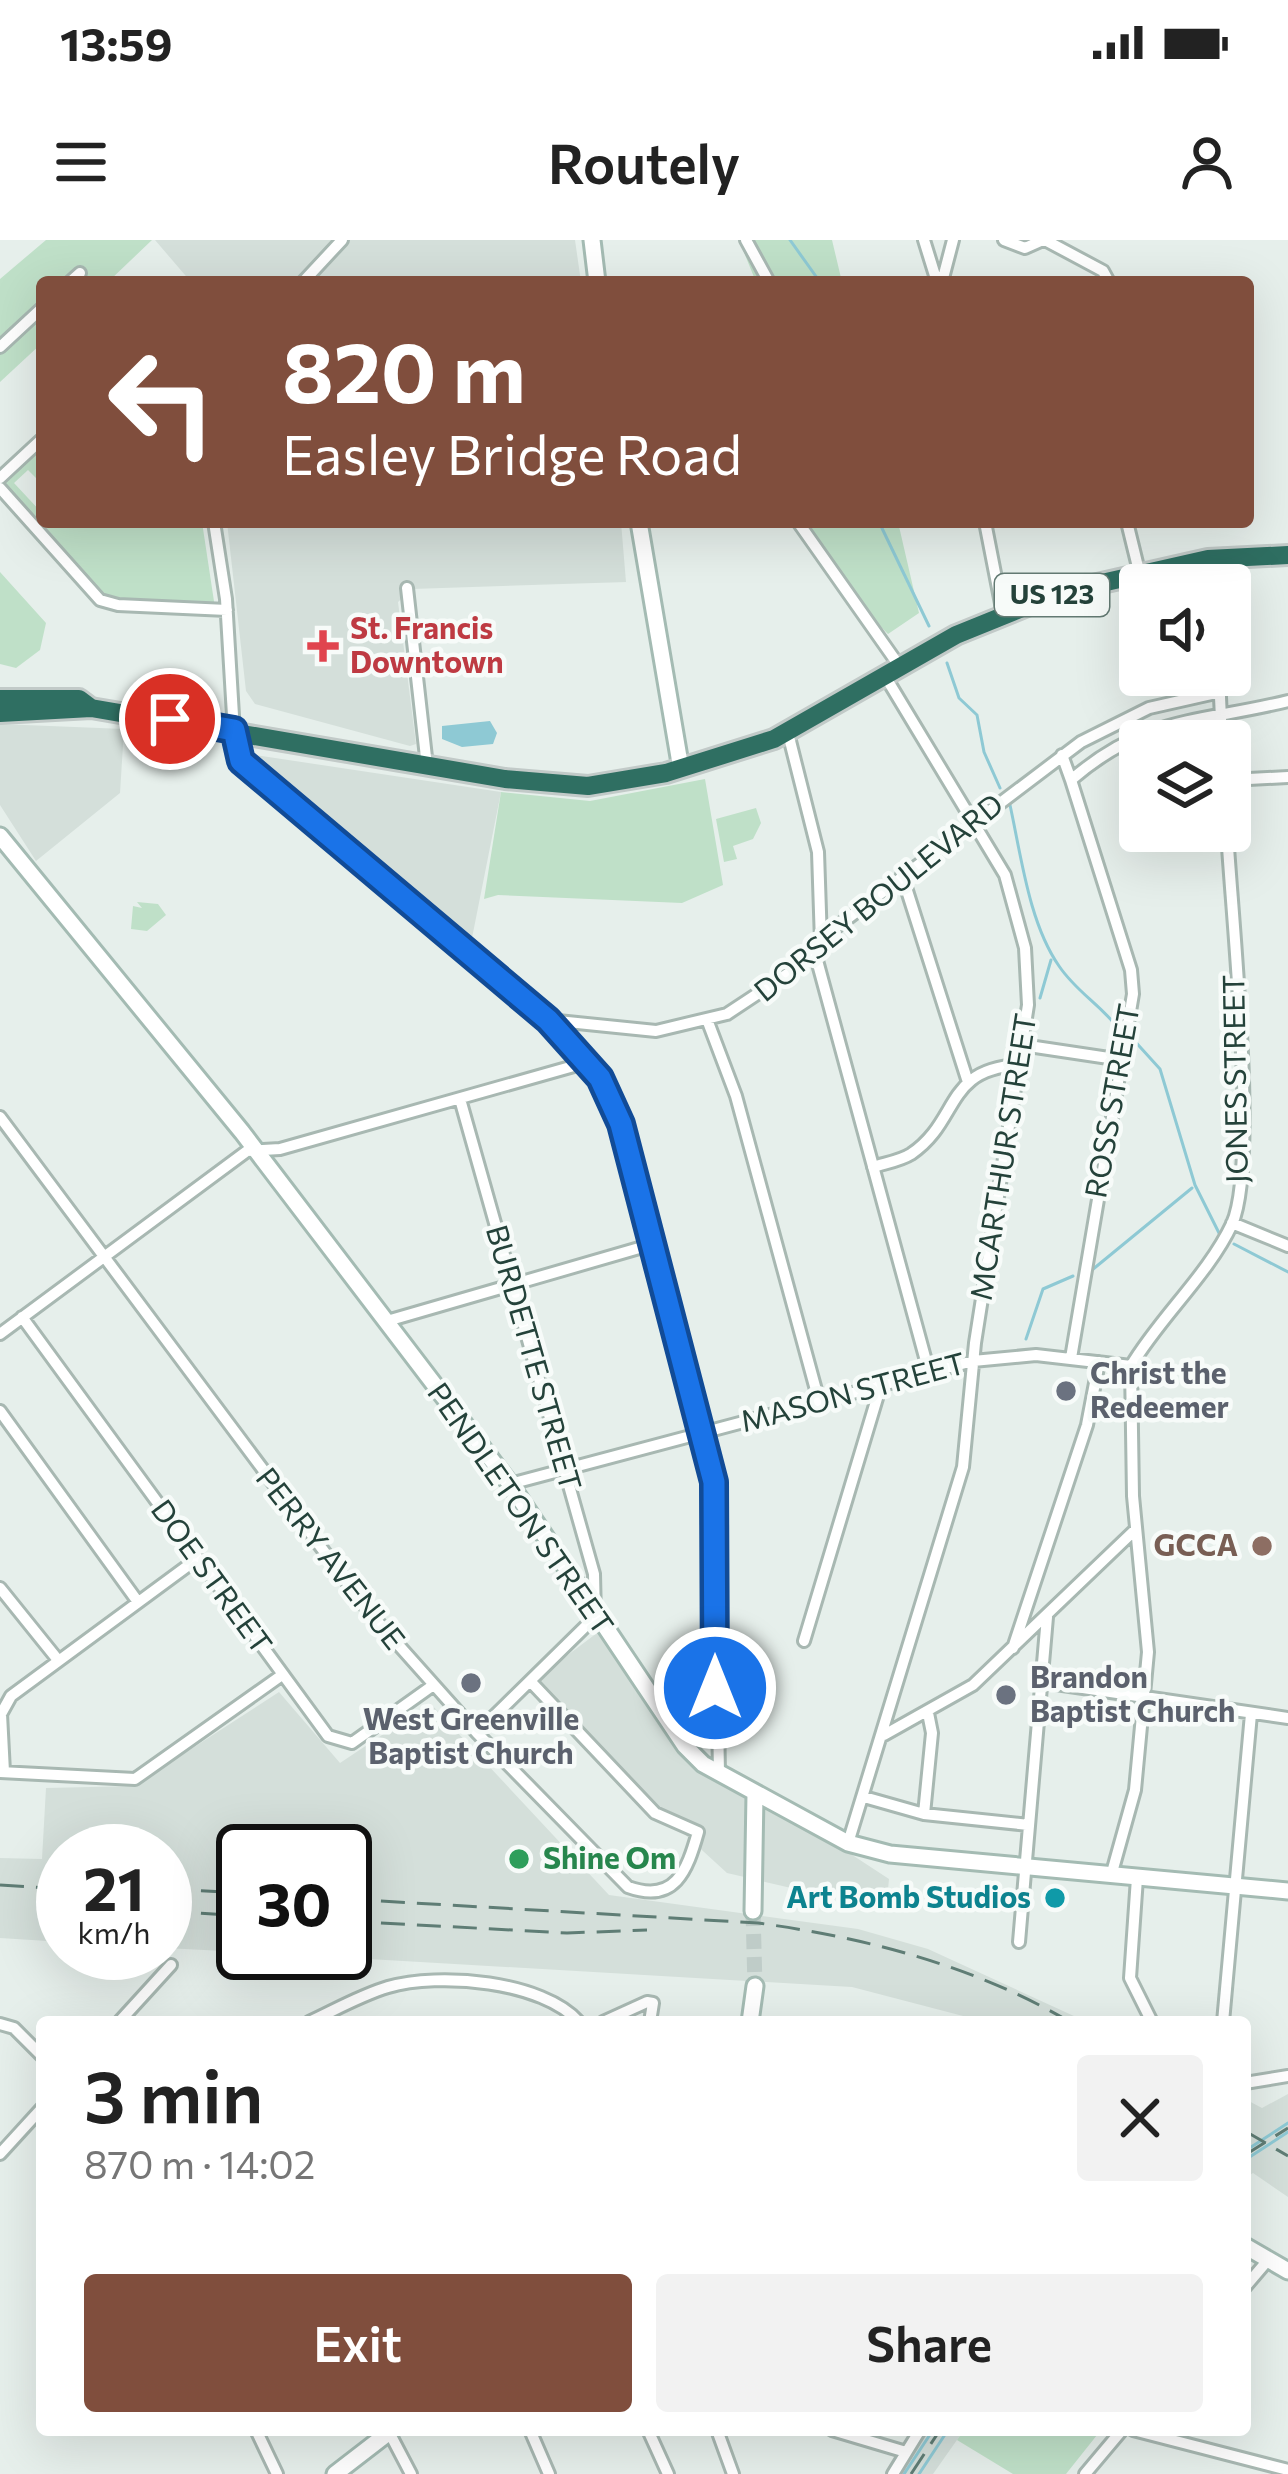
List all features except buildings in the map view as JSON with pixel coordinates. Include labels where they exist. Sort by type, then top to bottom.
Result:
[{"type":"highway","name":"US 123","points":[[1180,564],[1288,555]]},
{"type":"highway","name":"US 123","points":[[0,712],[91,708],[427,766],[588,787],[681,770],[788,733],[1003,614],[1119,577]]},
{"type":"highway","name":"US 123","points":[[0,699],[79,699],[91,708]]},
{"type":"main road","points":[[592,240],[596,276]]},
{"type":"main road","points":[[640,528],[681,770]]},
{"type":"main road","name":"PENDLETON STREET","points":[[0,836],[255,1148],[510,1484],[694,1756],[848,1843],[903,1856],[1288,1892]]},
{"type":"main road","points":[[753,1911],[754,1794]]},
{"type":"main road","points":[[751,2016],[754,1986]]},
{"type":"main road","points":[[1251,2250],[1288,2270]]},
{"type":"main road","points":[[335,2474],[384,2436]]},
{"type":"street","points":[[309,276],[342,240]]},
{"type":"street","points":[[746,240],[766,276]]},
{"type":"street","points":[[923,240],[937,276]]},
{"type":"street","points":[[941,276],[953,240]]},
{"type":"street","points":[[1004,240],[1025,248],[1044,240],[1103,276]]},
{"type":"street","points":[[0,347],[36,314]]},
{"type":"street","points":[[0,478],[36,445]]},
{"type":"street","points":[[0,488],[100,600],[227,610]]},
{"type":"street","points":[[215,528],[241,761],[548,1020],[588,1062],[621,1124],[702,1433],[717,1511],[719,1773]]},
{"type":"street","name":"MCARTHUR STREET","points":[[802,528],[893,672],[1005,874],[1020,924],[1029,991],[974,1361],[963,1467],[848,1843]]},
{"type":"street","points":[[986,528],[1003,614]]},
{"type":"street","points":[[1128,528],[1137,564]]},
{"type":"street","points":[[1216,558],[1216,564]]},
{"type":"street","points":[[407,589],[427,766]]},
{"type":"street","name":"DORSEY BOULEVARD","points":[[548,1020],[639,1031],[708,1022],[746,1004],[902,875],[1062,755],[1131,715],[1205,696]]},
{"type":"street","points":[[1220,696],[1221,720]]},
{"type":"street","points":[[1062,755],[1071,780],[1150,730],[1288,700]]},
{"type":"street","points":[[788,733],[814,829],[818,948],[929,1372]]},
{"type":"street","points":[[1251,779],[1288,777]]},
{"type":"street","name":"ROSS STREET","points":[[1071,780],[1131,970],[1127,1040],[1071,1358]]},
{"type":"street","name":"JONES STREET","points":[[1131,1366],[1232,1223],[1239,1189],[1240,1076],[1228,852]]},
{"type":"street","points":[[902,875],[968,1078]]},
{"type":"street","points":[[708,1022],[736,1096],[819,1401]]},
{"type":"street","points":[[1022,1046],[1121,1060]]},
{"type":"street","points":[[0,1334],[232,1158],[255,1148],[280,1149],[588,1062]]},
{"type":"street","points":[[873,1167],[915,1151],[968,1078],[982,1070],[1019,1064]]},
{"type":"street","name":"BURDETTE STREET","points":[[460,1099],[594,1574],[596,1617]]},
{"type":"street","name":"PERRY AVENUE","points":[[0,1117],[288,1508],[433,1686],[628,1887],[652,1893],[673,1887],[682,1879],[698,1832],[655,1813],[531,1682]]},
{"type":"street","points":[[1232,1223],[1288,1246]]},
{"type":"street","points":[[387,1322],[653,1244]]},
{"type":"street","name":"DOE STREET","points":[[22,1316],[328,1736],[345,1744],[433,1686]]},
{"type":"street","name":"MASON STREET","points":[[510,1484],[974,1361],[1020,1355],[1131,1366]]},
{"type":"street","points":[[1013,1648],[1087,1425],[1100,1362]]},
{"type":"street","points":[[1111,1876],[1136,1790],[1148,1628],[1136,1530],[1131,1366]]},
{"type":"street","points":[[803,1641],[881,1385]]},
{"type":"street","points":[[0,1412],[138,1602]]},
{"type":"street","points":[[884,1735],[973,1684],[1136,1530]]},
{"type":"street","points":[[197,1559],[5,1704],[2,1772],[135,1779],[282,1675]]},
{"type":"street","points":[[0,1588],[58,1660]]},
{"type":"street","points":[[477,1733],[596,1617]]},
{"type":"street","points":[[1019,1942],[1048,1617]]},
{"type":"street","points":[[1042,1682],[1288,1718]]},
{"type":"street","points":[[924,1814],[932,1733],[928,1713]]},
{"type":"street","points":[[1224,2016],[1252,1714]]},
{"type":"street","points":[[694,1756],[718,1742]]},
{"type":"street","points":[[864,1797],[924,1814],[1029,1825]]},
{"type":"street","points":[[1137,1878],[1130,1978],[1149,2016]]},
{"type":"street","points":[[124,2016],[157,1980]]},
{"type":"street","points":[[323,2016],[388,1987],[420,1982],[528,1991],[569,2016]]},
{"type":"street","points":[[616,2016],[653,2002],[651,2016]]},
{"type":"street","points":[[0,2024],[14,2028],[36,2050]]},
{"type":"street","points":[[1251,2082],[1288,2076]]},
{"type":"street","points":[[0,2155],[36,2115]]},
{"type":"street","points":[[1251,2280],[1268,2260]]},
{"type":"street","points":[[259,2436],[277,2474]]},
{"type":"street","points":[[392,2436],[411,2474]]},
{"type":"street","points":[[532,2436],[549,2474]]},
{"type":"street","points":[[651,2436],[668,2474]]},
{"type":"street","points":[[719,2436],[733,2474]]},
{"type":"street","points":[[852,2436],[906,2452]]},
{"type":"street","points":[[892,2474],[916,2436]]},
{"type":"street","points":[[1085,2474],[1117,2436]]},
{"type":"street","points":[[1156,2436],[1288,2470]]},
{"type":"street","points":[[1245,2474],[1253,2462]]},
{"type":"shaded area","points":[[155,240],[575,240],[580,276],[186,276]]},
{"type":"shaded area","name":"St. Francis Downtown","points":[[228,528],[622,528],[626,582],[412,589],[398,602],[416,744],[255,704],[246,691]]},
{"type":"shaded area","points":[[0,724],[124,729],[120,793],[36,861],[0,805]]},
{"type":"shaded area","points":[[255,755],[501,792],[471,943],[321,810]]},
{"type":"shaded area","points":[[597,1633],[706,1777],[837,1845],[889,1879],[886,1910],[727,1873],[633,1787],[536,1679]]},
{"type":"shaded area","points":[[279,1692],[340,1763],[430,1703],[609,1895],[858,1929],[928,1949],[1074,2016],[963,2016],[852,1987],[372,1959],[372,1824],[216,1824],[216,1951],[192,1949],[192,1824],[44,1824],[46,1788],[134,1786]]},
{"type":"shaded area","points":[[0,1858],[36,1859],[36,1940],[0,1938]]},
{"type":"shaded area","points":[[1288,2094],[1288,2197],[1251,2174],[1251,2102],[1262,2108]]},
{"type":"shaded area","points":[[922,2436],[960,2436],[933,2474],[898,2474]]},
{"type":"green space","points":[[46,240],[152,240],[114,276],[36,276],[36,349],[0,382],[0,279]]},
{"type":"green space","points":[[739,240],[832,240],[841,276],[754,276]]},
{"type":"green space","points":[[36,441],[36,478],[28,470],[14,483],[36,507],[36,528],[0,485],[0,473]]},
{"type":"green space","points":[[36,528],[203,528],[215,608],[93,595]]},
{"type":"green space","points":[[810,528],[899,528],[919,613],[888,634],[853,599]]},
{"type":"green space","points":[[0,572],[46,623],[40,650],[16,668],[0,664]]},
{"type":"green space","points":[[705,779],[723,885],[682,903],[498,895],[484,899],[501,792],[590,801]]},
{"type":"green space","points":[[756,808],[761,823],[753,839],[733,846],[737,859],[724,862],[716,819]]},
{"type":"green space","points":[[137,902],[158,904],[166,915],[147,931],[131,929],[133,906],[142,908]]},
{"type":"green space","points":[[960,2436],[1096,2436],[1066,2474],[1013,2474],[957,2440]]},
{"type":"water","points":[[490,721],[497,733],[493,744],[462,747],[442,739],[442,726]]},
{"type":"waterway","points":[[790,240],[816,276]]},
{"type":"waterway","points":[[882,528],[929,626]]},
{"type":"waterway","points":[[947,663],[959,698],[977,715],[984,752],[1000,788]]},
{"type":"waterway","points":[[1010,805],[1027,888],[1049,949],[1066,976],[1122,1033]]},
{"type":"waterway","points":[[1040,998],[1051,960]]},
{"type":"waterway","points":[[1131,1037],[1160,1069],[1195,1185],[1219,1233]]},
{"type":"waterway","points":[[1092,1270],[1192,1188]]},
{"type":"waterway","points":[[1234,1244],[1288,1272]]},
{"type":"waterway","points":[[1026,1339],[1043,1289],[1073,1276]]},
{"type":"waterway","points":[[1251,2147],[1288,2123]]},
{"type":"waterway","points":[[1251,2156],[1288,2132]]},
{"type":"waterway","points":[[904,2474],[929,2436]]},
{"type":"waterway","points":[[919,2474],[944,2436]]},
{"type":"tunnel","points":[[753,1911],[755,1986]]},
{"type":"railway","points":[[0,1885],[36,1887]]},
{"type":"railway","points":[[192,1890],[216,1892]]},
{"type":"railway","points":[[372,1901],[799,1929],[880,1946],[958,1970],[1059,2016]]},
{"type":"railway","points":[[192,1913],[216,1914]]},
{"type":"railway","points":[[372,1922],[567,1933],[647,1930]]},
{"type":"railway","points":[[1251,2151],[1288,2128]]},
{"type":"railway","points":[[1251,2134],[1288,2156]]},
{"type":"railway","points":[[911,2474],[936,2436]]},
{"type":"place","name":"St. Francis Downtown","points":[[323,646]]},
{"type":"place","name":"Christ the Redeemer","points":[[1066,1391]]},
{"type":"place","name":"GCCA","points":[[1262,1546]]},
{"type":"place","name":"West Greenville Baptist Church","points":[[471,1683]]},
{"type":"place","name":"Brandon Baptist Church","points":[[1006,1695]]},
{"type":"place","name":"Shine Om","points":[[519,1859]]},
{"type":"place","name":"Art Bomb Studios","points":[[1055,1898]]},
{"type":"route","points":[[170,719],[234,730],[241,761],[548,1020],[600,1078],[621,1124],[714,1482],[715,1688]]}]
